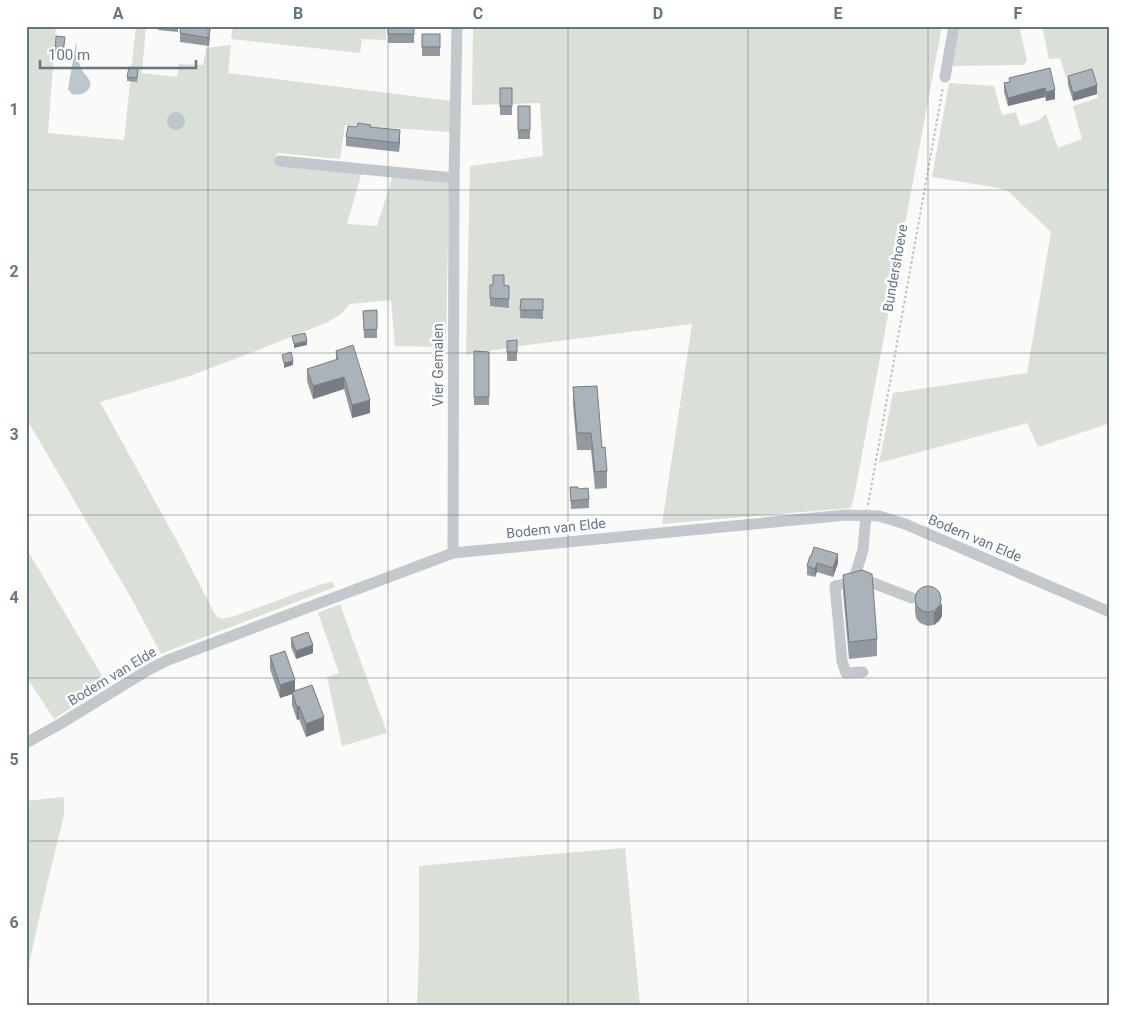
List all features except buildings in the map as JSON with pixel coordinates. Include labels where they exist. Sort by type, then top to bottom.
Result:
[{"type":"street","name":"Vier Gemalen","points":[[452,553],[454,178],[457,26]]},
{"type":"street","points":[[945,77],[954,26]]},
{"type":"street","points":[[280,160],[454,178]]},
{"type":"street","points":[[863,672],[846,673],[842,661],[835,586],[853,582],[863,550],[866,515]]},
{"type":"street","name":"Bodem van Elde","points":[[26,743],[168,660],[452,553],[836,516],[879,516],[905,524],[1110,612]]},
{"type":"street","points":[[855,577],[912,598]]},
{"type":"path","name":"Bundershoeve","points":[[866,515],[945,77]]},
{"type":"shaded area","points":[[26,26],[56,26],[48,133],[124,140],[136,26],[146,26],[142,73],[177,77],[179,64],[203,65],[206,48],[231,45],[228,73],[452,101],[451,132],[345,125],[340,159],[277,153],[275,163],[362,172],[347,224],[377,226],[393,175],[449,181],[446,347],[395,346],[391,300],[350,304],[341,314],[328,322],[258,350],[190,376],[100,402],[216,616],[222,619],[235,616],[322,584],[332,582],[335,587],[161,654],[134,603],[26,418]]},
{"type":"shaded area","points":[[233,26],[386,26],[386,40],[362,39],[360,53],[231,39]]},
{"type":"shaded area","points":[[473,26],[942,26],[851,508],[662,524],[692,324],[520,346],[466,355],[470,166],[543,156],[540,103],[472,105]]},
{"type":"shaded area","points":[[959,26],[1019,26],[1027,60],[1024,65],[952,66]]},
{"type":"shaded area","points":[[1042,26],[1110,26],[1110,423],[1038,447],[1027,423],[879,463],[893,393],[1027,373],[1051,232],[1008,191],[932,177],[949,83],[994,86],[1002,115],[1016,112],[1020,126],[1039,120],[1046,114],[1058,148],[1082,139],[1073,106],[1098,98],[1092,75],[1068,83],[1060,58],[1049,59]]},
{"type":"shaded area","points":[[76,42],[79,63],[91,85],[85,92],[78,95],[72,94],[68,89]]},
{"type":"shaded area","points":[[176,112],[182,115],[185,121],[182,127],[176,130],[170,127],[167,121],[170,115]]},
{"type":"shaded area","points":[[26,548],[107,684],[54,719],[26,676]]},
{"type":"shaded area","points":[[340,604],[387,733],[342,746],[327,677],[339,673],[318,613]]},
{"type":"shaded area","points":[[64,797],[64,815],[26,978],[26,801]]},
{"type":"shaded area","points":[[625,848],[640,1005],[417,1005],[419,866]]}]
